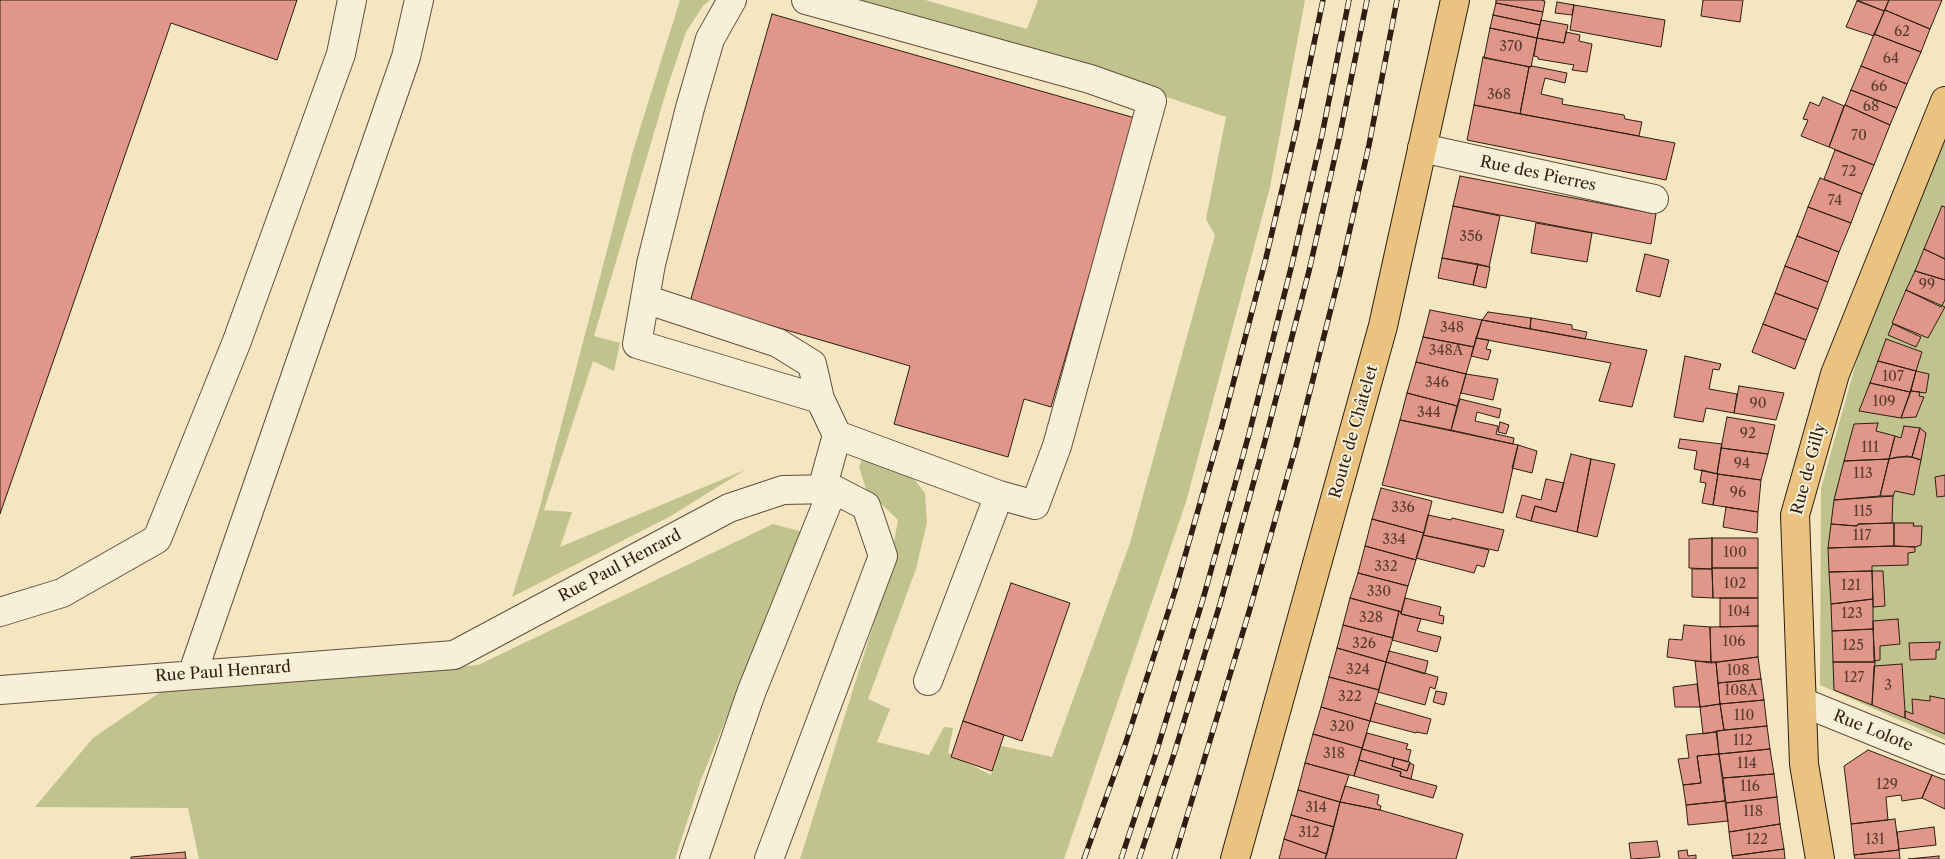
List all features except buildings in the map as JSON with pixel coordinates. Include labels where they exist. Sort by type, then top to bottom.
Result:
[{"type":"main road","name":"Route de Châtelet","points":[[1235,859],[1384,326],[1455,0]]},
{"type":"main road","name":"Rue de Gilly","points":[[1820,859],[1804,764],[1795,515],[1835,374],[1945,101]]},
{"type":"street","points":[[0,612],[62,593],[157,539],[237,341],[338,63],[352,0]]},
{"type":"street","points":[[192,675],[406,57],[419,0]]},
{"type":"street","points":[[732,0],[710,39],[690,108],[651,264],[637,344],[820,399]]},
{"type":"street","points":[[806,0],[1090,79],[1152,101],[1057,446],[1035,504],[999,495],[837,435]]},
{"type":"street","name":"Rue des Pierres","points":[[1422,148],[1654,199]]},
{"type":"street","points":[[644,299],[778,343],[812,364],[820,399],[837,435],[828,489],[751,694],[694,859]]},
{"type":"street","name":"Rue Paul Henrard","points":[[0,690],[454,654],[729,508],[783,490],[828,489],[866,506],[883,556],[769,859]]},
{"type":"street","points":[[928,681],[999,495]]},
{"type":"street","name":"Rue Lolote","points":[[1802,702],[1945,760]]},
{"type":"green space","points":[[680,0],[710,0],[703,6],[686,32],[669,82],[594,336],[620,343],[614,371],[593,361],[544,510],[572,512],[560,547],[745,470],[669,517],[512,597],[538,514],[633,151]]},
{"type":"green space","points":[[841,0],[925,0],[1027,29],[1038,0],[1305,0],[1270,187],[1186,502],[1064,859],[800,859],[887,581],[898,520],[866,489],[859,467],[863,457],[910,474],[925,493],[927,522],[916,569],[868,699],[890,709],[877,742],[929,755],[944,727],[953,728],[948,753],[991,775],[997,745],[1052,757],[1130,543],[1215,235],[1206,219],[1226,117],[1146,90]]},
{"type":"green space","points":[[1945,141],[1945,740],[1820,685],[1821,488],[1861,345]]},
{"type":"green space","points":[[773,524],[803,532],[700,782],[675,859],[199,859],[188,808],[35,807],[93,738],[165,689],[478,665]]},
{"type":"railway","points":[[1084,859],[1126,742],[1175,591],[1222,426],[1266,258],[1296,130],[1323,0]]},
{"type":"railway","points":[[1121,859],[1157,750],[1203,599],[1249,434],[1322,135],[1349,0]]},
{"type":"railway","points":[[1139,859],[1174,754],[1220,604],[1265,441],[1309,271],[1339,139],[1367,0]]},
{"type":"railway","points":[[1174,859],[1249,612],[1296,446],[1340,273],[1369,145],[1397,0]]}]
